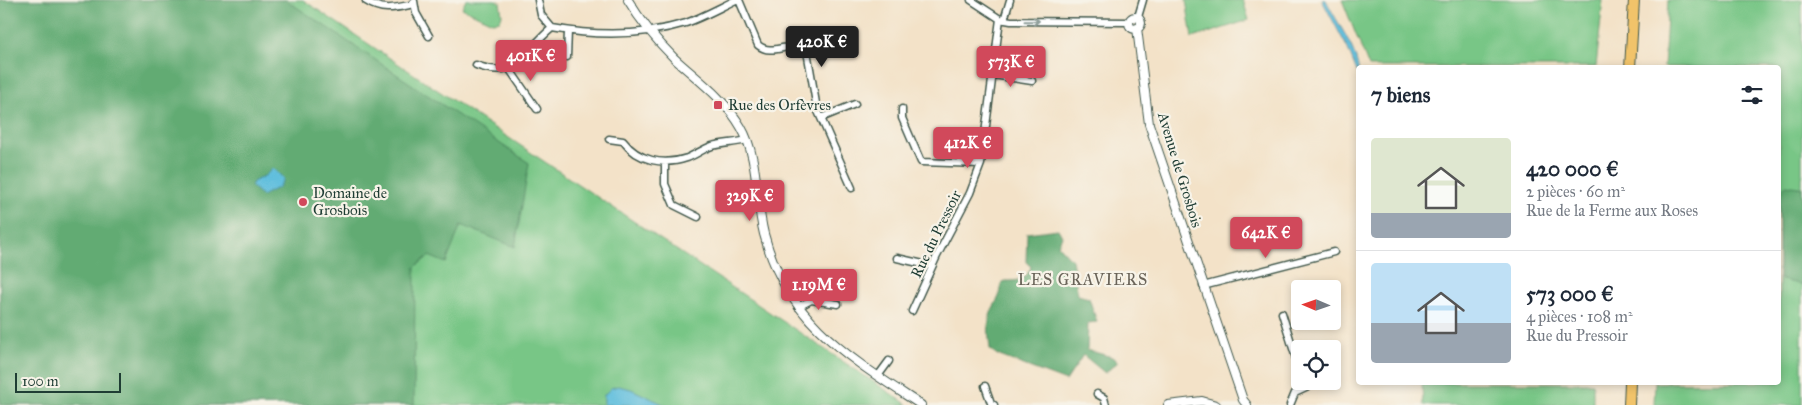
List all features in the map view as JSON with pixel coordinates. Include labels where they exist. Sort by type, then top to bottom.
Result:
[{"type":"main road","points":[[1630,65],[1634,0]]},
{"type":"main road","points":[[1630,385],[1630,405]]},
{"type":"street","points":[[538,0],[541,15],[552,28],[600,34],[649,30],[686,23],[725,2],[737,0],[758,45],[763,49],[771,50],[795,45],[802,46],[807,51],[816,104],[852,188]]},
{"type":"street","points":[[628,0],[649,30],[674,58],[727,108],[742,128],[753,160],[764,234],[778,273],[798,307],[828,340],[921,405]]},
{"type":"street","points":[[971,0],[1002,20],[1129,22],[1132,18],[1138,17]]},
{"type":"street","name":"Rue du Pressoir","points":[[912,311],[932,266],[970,193],[981,164],[1002,20],[1010,0]]},
{"type":"street","points":[[1129,22],[1132,27],[1137,28],[1141,22],[1138,17],[1142,0]]},
{"type":"street","points":[[366,2],[375,7],[388,10],[414,2],[416,13],[429,36]]},
{"type":"street","points":[[476,65],[490,70],[502,71],[508,68],[552,28]]},
{"type":"street","name":"Avenue de Grosbois","points":[[1137,28],[1149,124],[1244,403]]},
{"type":"street","points":[[567,57],[568,31]]},
{"type":"street","points":[[508,68],[537,109]]},
{"type":"street","points":[[993,75],[1032,81]]},
{"type":"street","points":[[821,118],[855,104]]},
{"type":"street","points":[[902,109],[902,118],[921,162],[981,164]]},
{"type":"street","points":[[609,140],[623,141],[630,151],[649,160],[666,162],[689,157],[710,147],[747,140]]},
{"type":"street","points":[[666,162],[665,184],[674,205],[698,217]]},
{"type":"street","points":[[1203,286],[1334,252]]},
{"type":"street","points":[[897,258],[932,266]]},
{"type":"street","points":[[798,307],[811,300],[838,304]]},
{"type":"street","points":[[1282,313],[1291,342]]},
{"type":"street","points":[[878,376],[889,360]]},
{"type":"street","points":[[985,386],[991,403],[994,405]]},
{"type":"street","points":[[1290,405],[1295,393],[1302,390]]},
{"type":"street","points":[[1097,394],[1104,398],[1106,405]]},
{"type":"street","points":[[1168,405],[1191,401],[1209,404]]},
{"type":"green space","name":"Domaine de Grosbois","points":[[0,0],[303,0],[908,405],[0,405]]},
{"type":"green space","name":"Domaine de Grosbois","points":[[0,0],[286,0],[529,163],[515,247],[461,225],[446,263],[429,256],[415,267],[414,405],[0,405]]},
{"type":"green space","points":[[466,0],[495,0],[500,2],[502,15],[500,21],[492,22],[462,8]]},
{"type":"green space","points":[[1186,0],[1243,0],[1249,20],[1192,38]]},
{"type":"green space","points":[[1342,0],[1603,0],[1596,65],[1368,65]]},
{"type":"green space","points":[[1668,0],[1802,0],[1802,405],[1654,405],[1655,385],[1781,385],[1781,65],[1664,65]]},
{"type":"green space","points":[[1787,185],[1802,188],[1802,285],[1781,280],[1781,189]]},
{"type":"green space","points":[[1058,229],[1062,236],[1058,245],[1072,260],[1078,295],[1089,298],[1097,322],[1088,323],[1087,350],[1112,357],[1118,362],[1105,373],[1083,355],[1066,381],[997,355],[990,349],[989,332],[991,312],[1000,293],[1001,285],[1004,281],[1024,278],[1031,267],[1026,262],[1027,233]]},
{"type":"green space","points":[[1422,385],[1593,385],[1593,405],[1423,405]]},
{"type":"water","points":[[1322,0],[1326,0],[1351,47],[1357,65],[1356,69],[1348,49]]},
{"type":"water","points":[[273,168],[284,179],[279,187],[262,196],[251,186],[253,182],[266,175]]},
{"type":"water","points":[[618,386],[631,389],[665,405],[604,405],[604,395],[611,388]]},
{"type":"place","name":"Rue des Orfèvres","points":[[718,105]]},
{"type":"place","name":"Domaine de Grosbois","points":[[303,202]]},
{"type":"district","name":"LES GRAVIERS","points":[[1083,279]]}]
